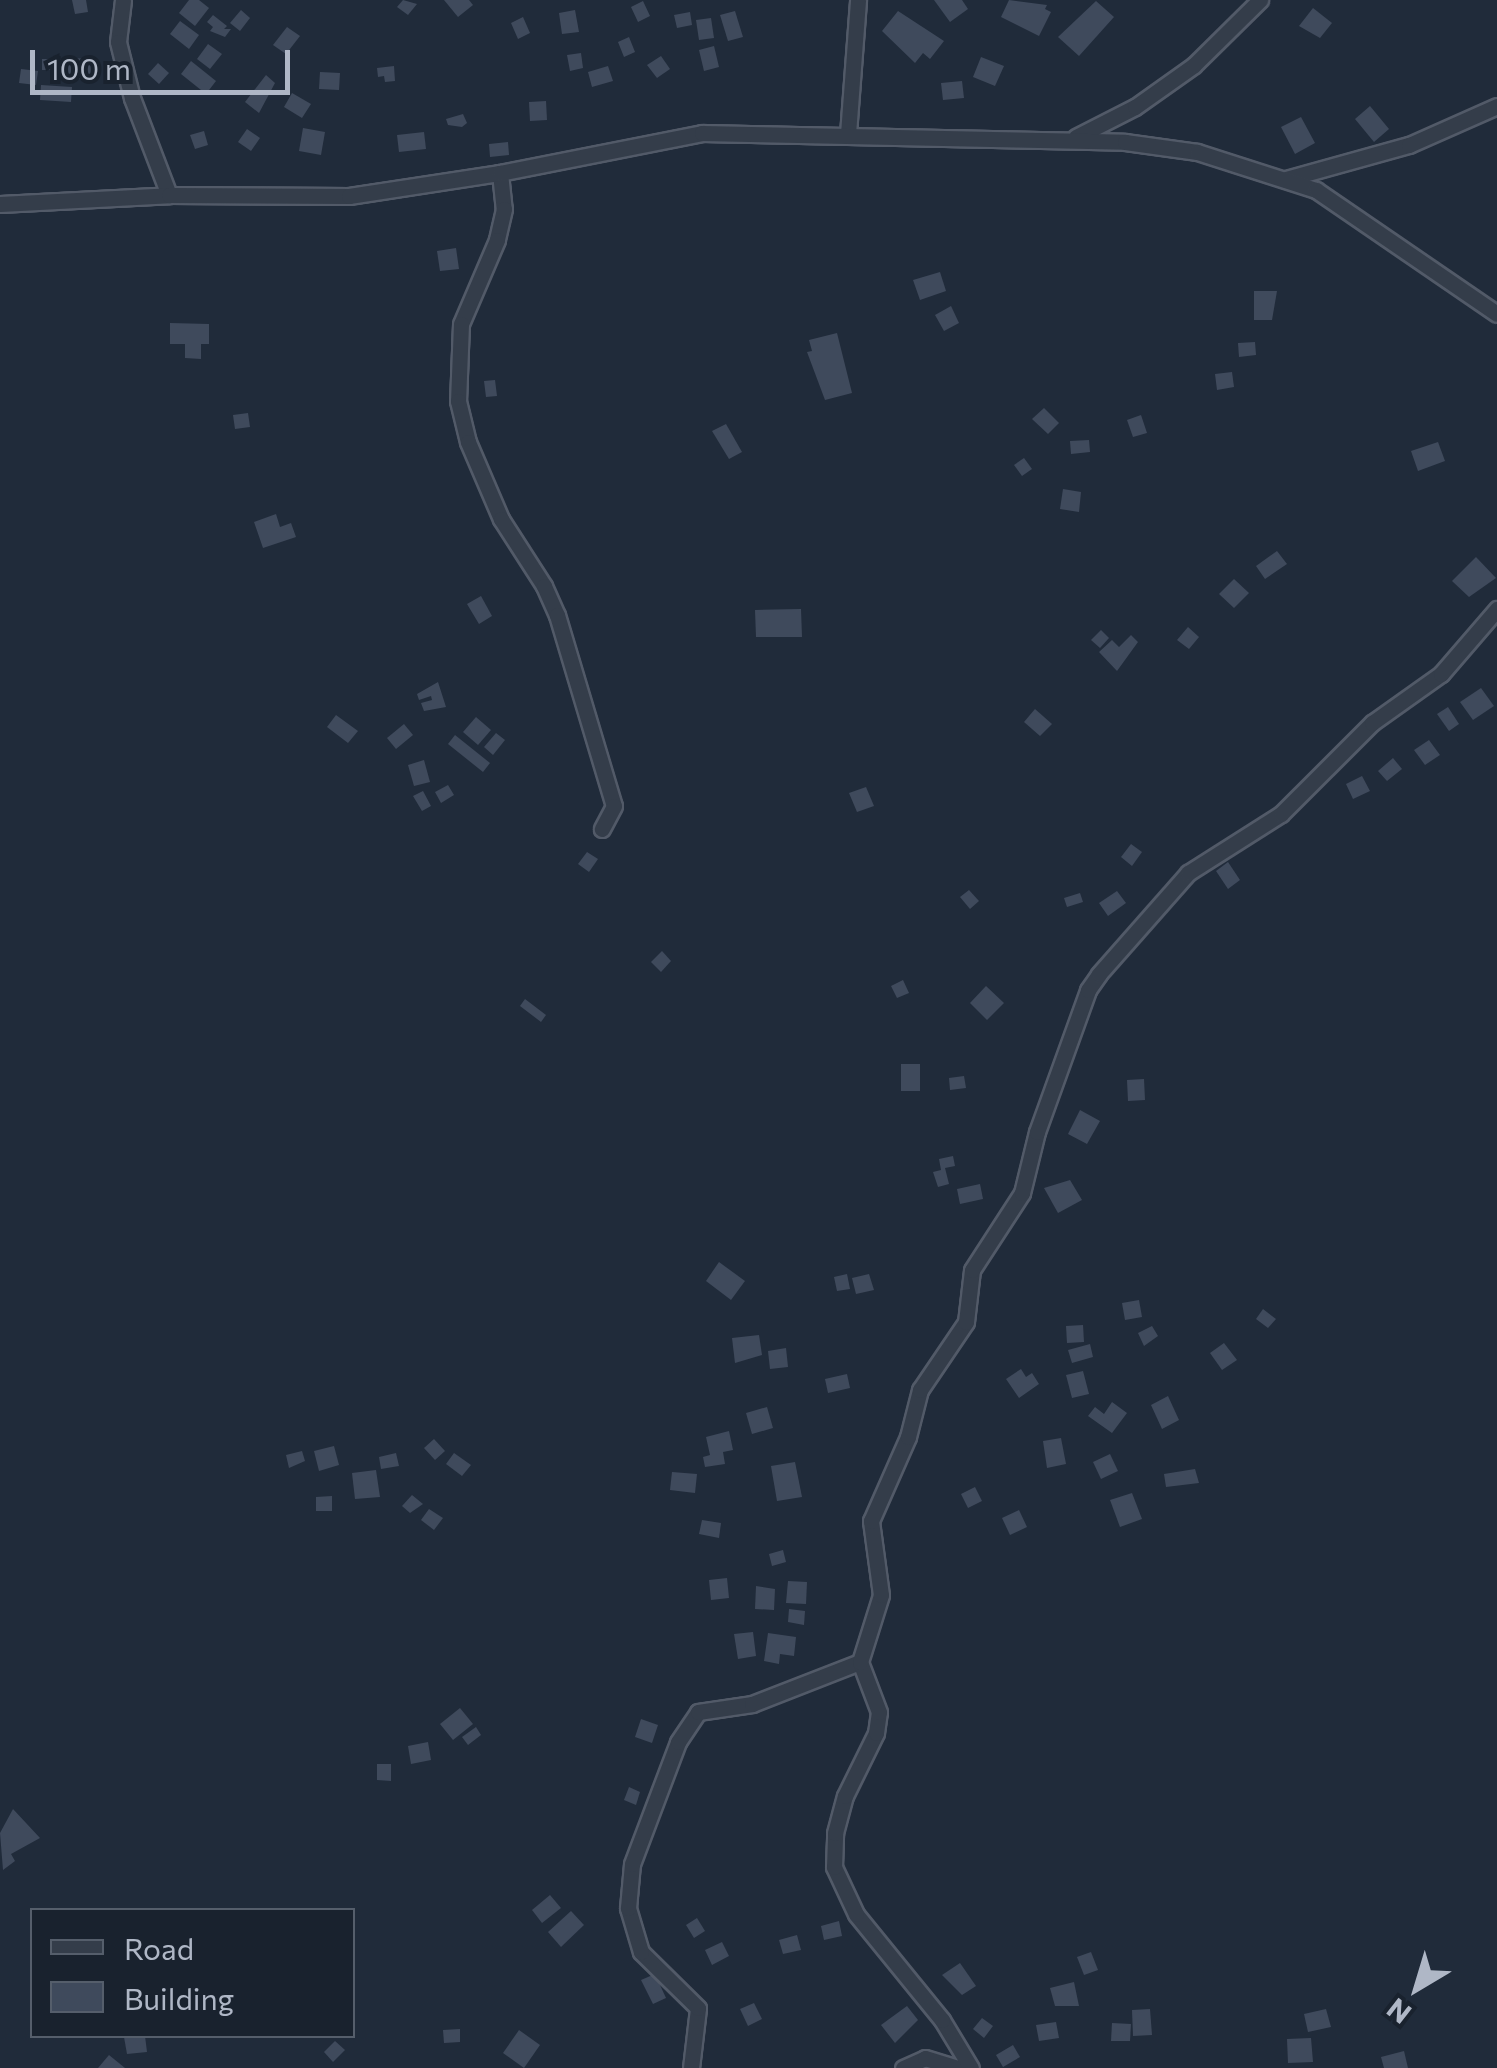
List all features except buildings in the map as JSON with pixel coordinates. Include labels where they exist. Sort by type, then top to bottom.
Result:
[{"type":"street","points":[[123,0],[118,42],[122,61],[169,194]]},
{"type":"street","points":[[848,134],[858,0]]},
{"type":"street","points":[[1070,140],[1135,107],[1194,65],[1260,0]]},
{"type":"street","points":[[1286,179],[1410,145],[1497,106]]},
{"type":"street","points":[[0,204],[169,194],[349,196],[500,173],[702,133],[1070,140],[1197,152],[1286,179],[1332,201],[1497,314]]},
{"type":"street","points":[[500,173],[504,209],[497,240],[461,324],[458,401],[468,442],[501,519],[544,586],[557,615],[614,806],[602,829]]},
{"type":"street","points":[[971,2068],[942,2020],[856,1914],[834,1867],[835,1833],[845,1796],[876,1734],[878,1699],[860,1662],[881,1595],[872,1521],[908,1437],[920,1390],[966,1322],[972,1270],[1022,1193],[1037,1132],[1088,990],[1188,872],[1281,814],[1372,723],[1441,674],[1497,610]]},
{"type":"street","points":[[692,2068],[698,2008],[641,1952],[628,1908],[632,1864],[678,1742],[698,1712],[752,1704],[809,1686],[860,1662]]},
{"type":"street","points":[[903,2068],[925,2058],[957,2068]]}]
